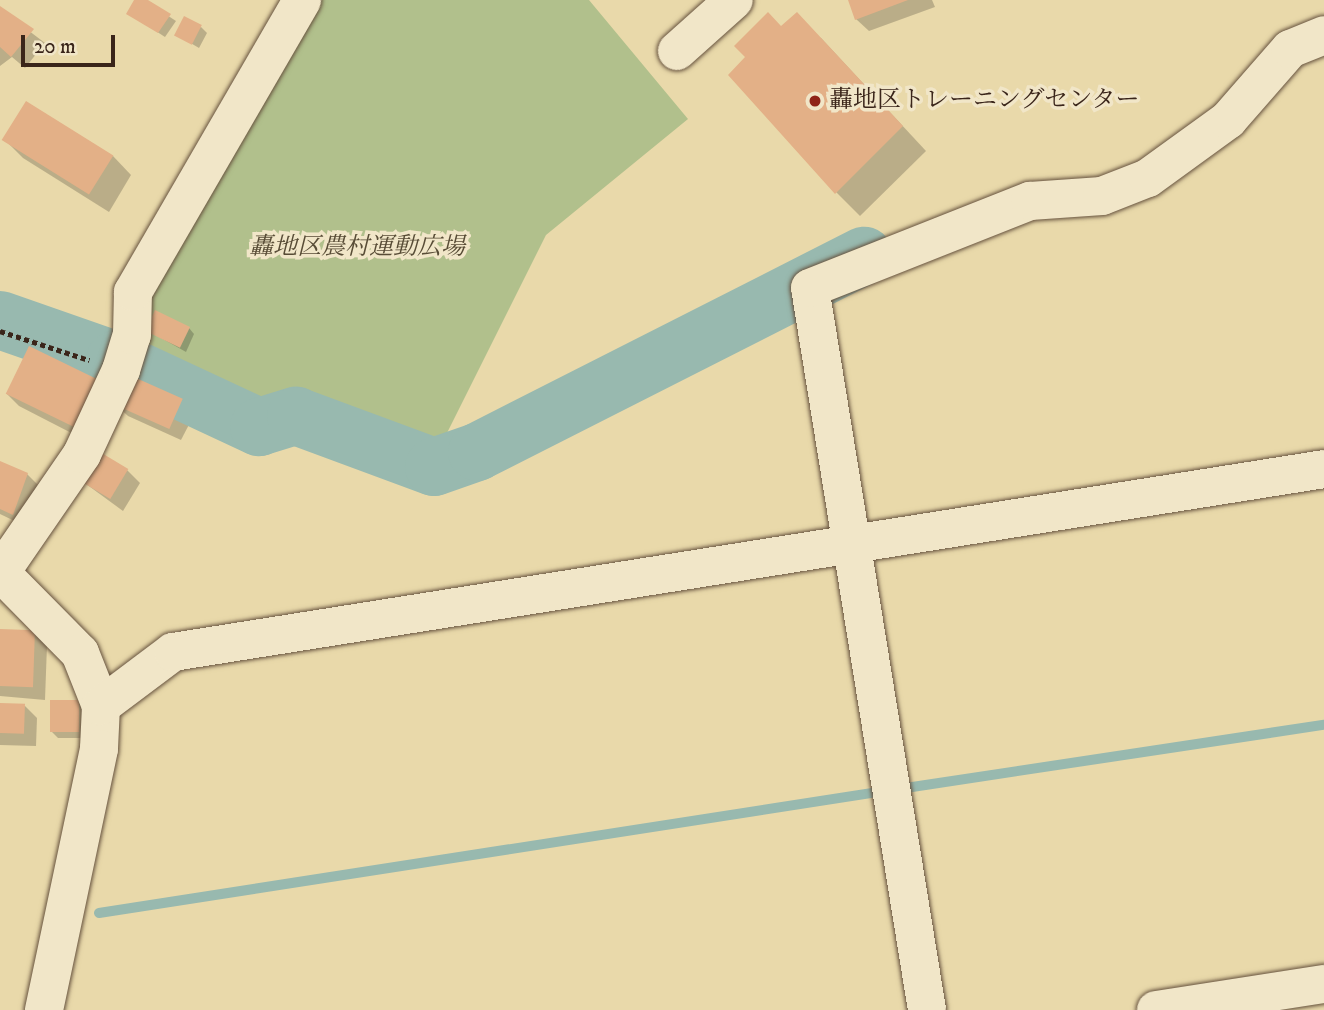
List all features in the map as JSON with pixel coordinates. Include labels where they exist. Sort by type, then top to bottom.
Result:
[{"type":"street","points":[[44,1010],[99,749],[101,706],[80,653],[0,572],[82,454],[121,370],[132,335],[132,292],[302,0]]},
{"type":"street","points":[[677,51],[734,0]]},
{"type":"street","points":[[927,1010],[810,288],[1030,201],[1102,196],[1147,178],[1228,120],[1290,49],[1324,34]]},
{"type":"street","points":[[101,706],[173,652],[1324,469]]},
{"type":"street","points":[[1156,1010],[1324,984]]},
{"type":"path","points":[[0,331],[121,370]]},
{"type":"green space","name":"轟地区農村運動広場","points":[[313,0],[589,0],[688,119],[546,235],[436,455],[276,398],[264,418],[133,358],[140,297]]},
{"type":"building","points":[[134,0],[148,0],[171,14],[158,33],[126,14]]},
{"type":"building","points":[[848,0],[908,0],[855,20]]},
{"type":"building","points":[[0,6],[34,29],[11,57],[0,47]]},
{"type":"building","name":"轟地区トレーニングセンター","points":[[768,12],[781,26],[797,12],[903,126],[835,194],[728,75],[745,57],[734,46]]},
{"type":"building","points":[[184,16],[202,25],[192,45],[174,36]]},
{"type":"building","points":[[26,101],[113,156],[89,195],[2,140]]},
{"type":"building","points":[[155,310],[190,327],[180,348],[145,331]]},
{"type":"building","points":[[29,346],[97,379],[74,427],[6,394]]},
{"type":"building","points":[[127,374],[183,399],[169,429],[114,404]]},
{"type":"building","points":[[100,452],[128,469],[110,499],[82,482]]},
{"type":"building","points":[[0,461],[28,473],[13,515],[0,509]]},
{"type":"building","points":[[0,629],[35,630],[33,687],[0,686]]},
{"type":"building","points":[[50,700],[79,700],[79,732],[50,732]]},
{"type":"building","points":[[0,703],[25,704],[24,734],[0,733]]},
{"type":"waterway","points":[[0,320],[115,360],[259,427],[296,416],[434,467],[477,452],[864,256]]},
{"type":"waterway","points":[[899,789],[1324,725]]},
{"type":"waterway","points":[[99,913],[884,791]]},
{"type":"place","name":"轟地区トレーニングセンター","points":[[815,101]]}]
